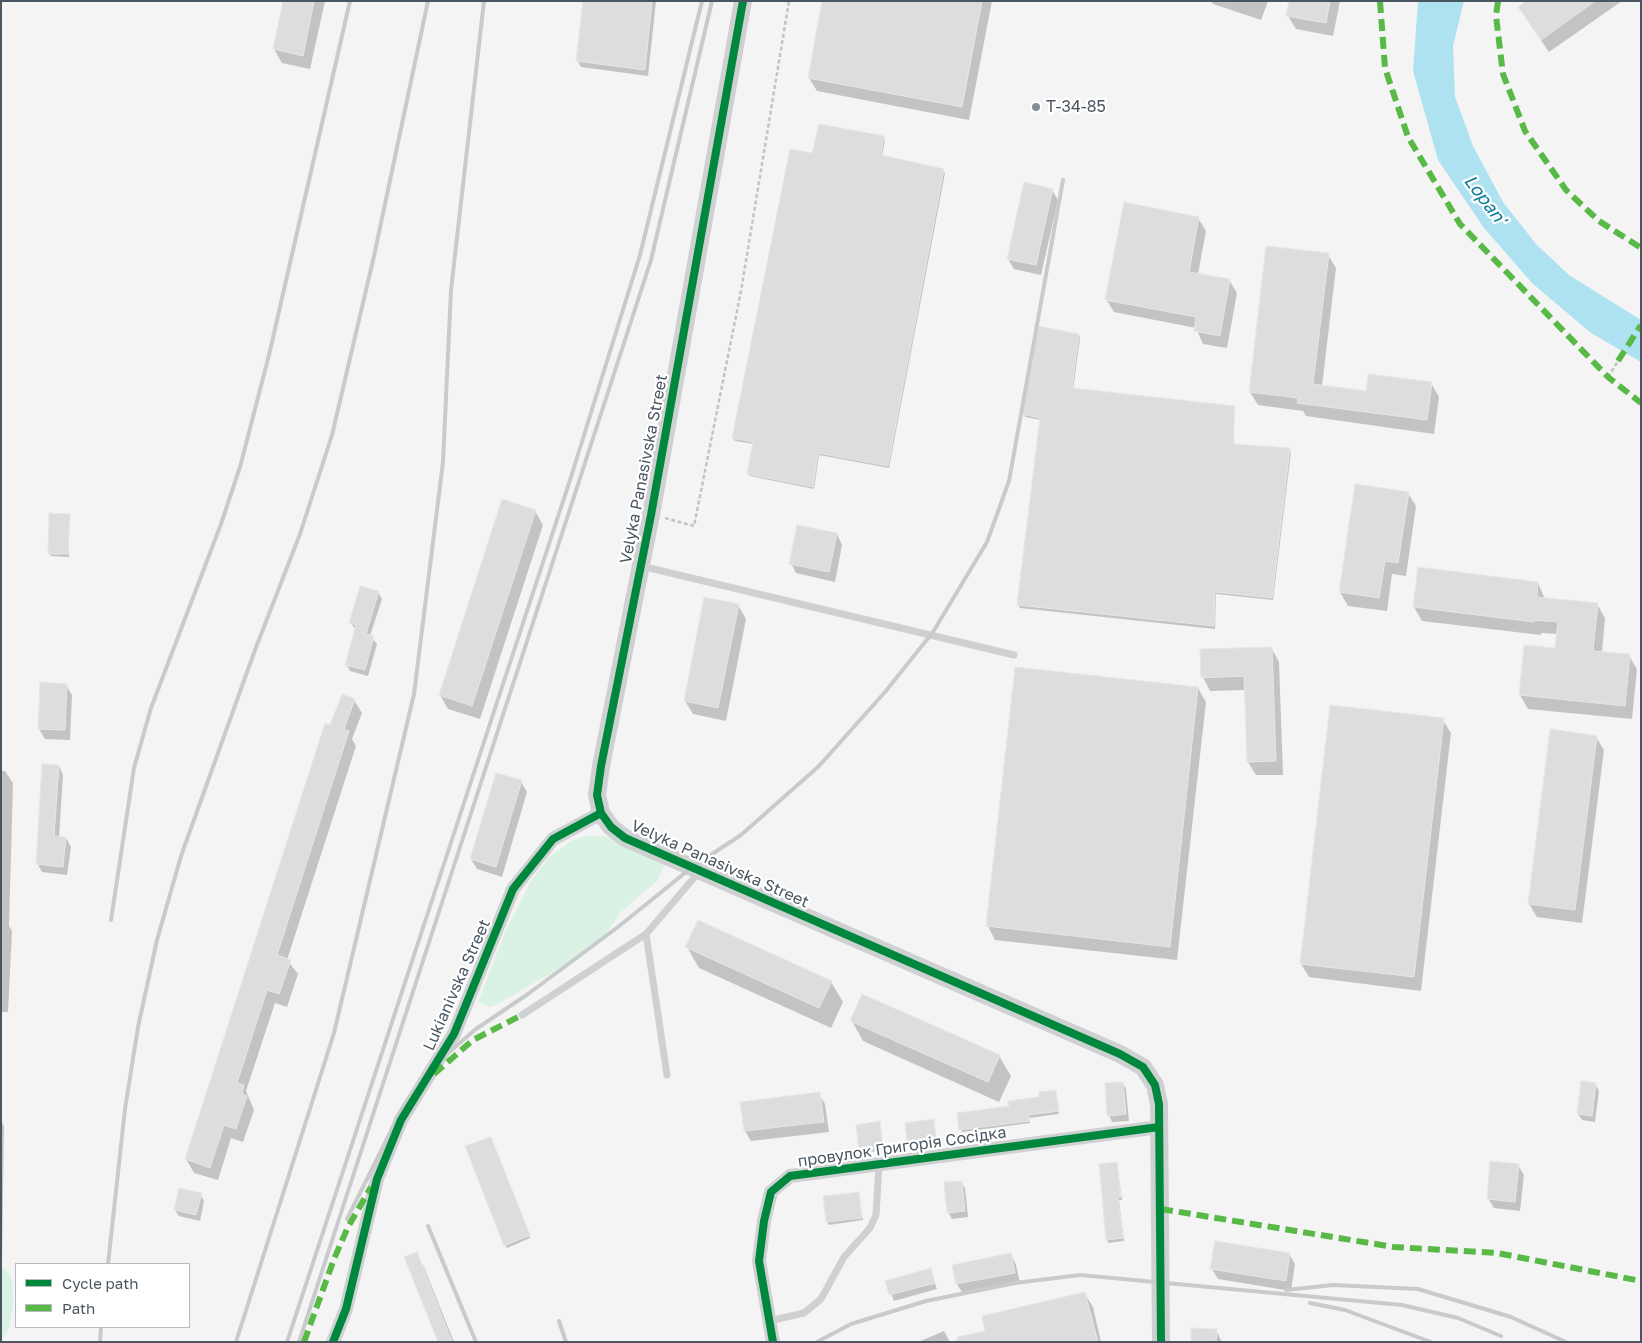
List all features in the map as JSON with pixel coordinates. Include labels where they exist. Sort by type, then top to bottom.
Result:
[{"type":"street","name":"Velyka Panasivska Street","points":[[743,1],[640,566],[600,766],[597,795],[601,813],[611,827],[625,838],[1120,1054],[1143,1067],[1155,1085],[1159,1104],[1161,1342]]},
{"type":"street","name":"Lukianivska Street","points":[[333,1342],[346,1309],[377,1179],[401,1120],[454,1034],[513,889],[553,839],[601,813]]},
{"type":"street","name":"провулок Григорія Сосідка","points":[[772,1340],[759,1261],[764,1222],[771,1192],[790,1176],[1159,1127]]},
{"type":"lane","points":[[640,566],[1014,655]]},
{"type":"lane","points":[[522,1015],[646,934],[700,872]]},
{"type":"lane","points":[[646,934],[667,1075]]},
{"type":"lane","points":[[769,1321],[804,1313],[821,1299],[844,1257],[870,1228],[876,1215],[879,1164]]},
{"type":"path","points":[[660,517],[694,526],[741,291],[789,1]]},
{"type":"path","points":[[1608,377],[1618,361]]},
{"type":"green space","points":[[586,836],[605,836],[665,864],[657,881],[621,912],[606,934],[558,969],[496,1005],[489,1007],[478,1002],[506,930],[531,881],[548,858],[571,841]]},
{"type":"green space","points":[[1,1266],[12,1280],[13,1306],[9,1328],[1,1342]]},
{"type":"water","name":"Lopan'","points":[[1418,1],[1464,1],[1453,46],[1455,97],[1473,146],[1503,202],[1536,244],[1569,275],[1641,320],[1641,362],[1591,333],[1533,284],[1484,228],[1438,160],[1413,71]]},
{"type":"building","points":[[283,1],[314,1],[303,56],[273,49]]},
{"type":"building","points":[[583,1],[652,1],[645,70],[576,61]]},
{"type":"building","points":[[822,1],[982,1],[962,107],[808,78]]},
{"type":"building","points":[[1289,1],[1330,1],[1326,23],[1286,16]]},
{"type":"building","points":[[1526,1],[1595,1],[1541,40],[1518,7]]},
{"type":"building","points":[[819,124],[884,136],[881,155],[944,169],[888,466],[818,453],[813,487],[747,474],[753,442],[732,438],[790,149],[812,153]]},
{"type":"building","points":[[1024,182],[1053,189],[1036,265],[1007,259]]},
{"type":"building","points":[[1124,202],[1199,217],[1189,272],[1230,279],[1220,336],[1194,331],[1196,317],[1105,300]]},
{"type":"building","points":[[1266,246],[1329,253],[1313,384],[1366,391],[1368,374],[1432,382],[1427,420],[1297,403],[1298,398],[1249,392]]},
{"type":"building","points":[[1038,326],[1079,334],[1072,388],[1235,406],[1233,444],[1290,448],[1272,598],[1215,592],[1214,626],[1017,605],[1040,418],[1022,414]]},
{"type":"building","points":[[1355,484],[1409,492],[1398,563],[1385,561],[1379,598],[1339,592]]},
{"type":"building","points":[[502,499],[536,510],[472,706],[439,695]]},
{"type":"building","points":[[49,513],[70,514],[68,554],[48,554]]},
{"type":"building","points":[[797,525],[837,533],[829,572],[789,564]]},
{"type":"building","points":[[1418,567],[1538,582],[1537,597],[1598,603],[1593,651],[1630,654],[1625,706],[1519,695],[1524,645],[1555,648],[1558,622],[1534,620],[1534,622],[1413,607]]},
{"type":"building","points":[[360,586],[379,591],[366,634],[374,636],[365,670],[345,665],[356,625],[349,623]]},
{"type":"building","points":[[704,597],[739,604],[718,708],[684,701]]},
{"type":"building","points":[[1272,647],[1276,761],[1247,762],[1244,676],[1201,678],[1200,649]]},
{"type":"building","points":[[1015,667],[1198,687],[1170,947],[986,926]]},
{"type":"building","points":[[40,682],[67,684],[65,730],[38,729]]},
{"type":"building","points":[[342,694],[355,699],[344,729],[349,731],[277,955],[291,960],[279,994],[267,990],[237,1083],[244,1085],[242,1094],[247,1096],[236,1129],[224,1125],[210,1168],[185,1159],[325,723],[330,725]]},
{"type":"building","points":[[1330,705],[1444,718],[1414,977],[1300,964]]},
{"type":"building","points":[[1550,729],[1597,736],[1575,910],[1528,904]]},
{"type":"building","points":[[42,764],[59,765],[54,836],[66,837],[63,867],[36,864]]},
{"type":"building","points":[[496,773],[522,780],[496,867],[470,859]]},
{"type":"building","points":[[698,920],[832,981],[819,1008],[685,947]]},
{"type":"building","points":[[862,994],[1000,1055],[988,1082],[850,1021]]},
{"type":"building","points":[[1581,1081],[1596,1083],[1592,1116],[1577,1114]]},
{"type":"building","points":[[1123,1082],[1126,1114],[1107,1116],[1105,1083]]},
{"type":"building","points":[[1056,1090],[1059,1111],[1028,1115],[1029,1121],[959,1130],[957,1113],[1009,1106],[1008,1101],[1039,1097],[1039,1092]]},
{"type":"building","points":[[820,1092],[824,1122],[744,1131],[740,1102]]},
{"type":"building","points":[[934,1119],[936,1138],[907,1142],[905,1123]]},
{"type":"building","points":[[880,1121],[883,1148],[859,1151],[856,1125]]},
{"type":"building","points":[[491,1137],[530,1235],[504,1246],[465,1146]]},
{"type":"building","points":[[1490,1161],[1519,1164],[1515,1202],[1487,1199]]},
{"type":"building","points":[[1117,1162],[1121,1197],[1118,1198],[1123,1238],[1106,1240],[1099,1164]]},
{"type":"building","points":[[962,1181],[965,1211],[947,1213],[944,1182]]},
{"type":"building","points":[[179,1188],[202,1193],[196,1215],[174,1210]]},
{"type":"building","points":[[859,1192],[862,1218],[826,1222],[823,1196]]},
{"type":"building","points":[[1215,1241],[1290,1253],[1286,1281],[1210,1269]]},
{"type":"building","points":[[417,1252],[452,1342],[438,1342],[404,1257]]},
{"type":"building","points":[[1011,1253],[1015,1273],[956,1284],[952,1265]]},
{"type":"building","points":[[931,1268],[935,1283],[889,1295],[885,1281]]},
{"type":"building","points":[[1085,1292],[1098,1342],[958,1342],[957,1337],[985,1331],[982,1316]]},
{"type":"building","points":[[1191,1328],[1217,1329],[1216,1342],[1191,1342]]},
{"type":"railway","points":[[111,920],[134,768],[151,708],[221,524],[240,467],[269,355],[350,1]]},
{"type":"railway","points":[[108,1263],[125,1109],[138,1027],[157,940],[181,856],[255,650],[300,534],[332,435],[374,256],[428,1]]},
{"type":"railway","points":[[236,1342],[334,1033],[414,694],[443,462],[451,290],[484,1]]},
{"type":"railway","points":[[287,1342],[571,477],[640,255],[702,1]]},
{"type":"railway","points":[[299,1342],[651,260],[712,1]]},
{"type":"railway","points":[[347,1219],[404,1105],[441,1059],[476,1029],[528,994],[618,927],[691,868],[741,835],[819,766],[885,692],[933,632],[987,542],[1009,481],[1063,180]]},
{"type":"railway","points":[[428,1226],[476,1342]]},
{"type":"railway","points":[[817,1342],[851,1324],[926,1301],[1015,1283],[1080,1275],[1402,1305],[1458,1318],[1501,1336]]},
{"type":"railway","points":[[1286,1290],[1333,1285],[1418,1289],[1511,1317],[1566,1342]]},
{"type":"railway","points":[[1310,1303],[1345,1310],[1431,1342]]},
{"type":"railway","points":[[559,1321],[566,1342]]},
{"type":"railway","points":[[100,1342],[101,1328]]},
{"type":"marked path","points":[[1380,1],[1385,68],[1408,137],[1460,224],[1608,377],[1641,403]]},
{"type":"marked path","points":[[1498,1],[1496,16],[1503,74],[1525,131],[1566,190],[1599,221],[1641,248]]},
{"type":"marked path","points":[[1618,361],[1641,325]]},
{"type":"marked path","points":[[434,1074],[473,1040],[522,1015]]},
{"type":"marked path","points":[[304,1342],[334,1259],[348,1227],[371,1187]]},
{"type":"marked path","points":[[1161,1209],[1394,1247],[1497,1253],[1641,1281]]},
{"type":"cycle path","points":[[743,1],[651,515],[601,766],[597,795],[601,813],[611,827],[625,838],[1120,1054],[1143,1067],[1155,1085],[1159,1104],[1161,1342]]},
{"type":"cycle path","points":[[333,1342],[346,1309],[377,1179],[401,1120],[454,1034],[513,889],[553,839],[601,813]]},
{"type":"cycle path","points":[[773,1342],[759,1261],[764,1221],[771,1192],[790,1176],[1159,1127]]},
{"type":"place","name":"Т-34-85","points":[[1036,107]]}]
